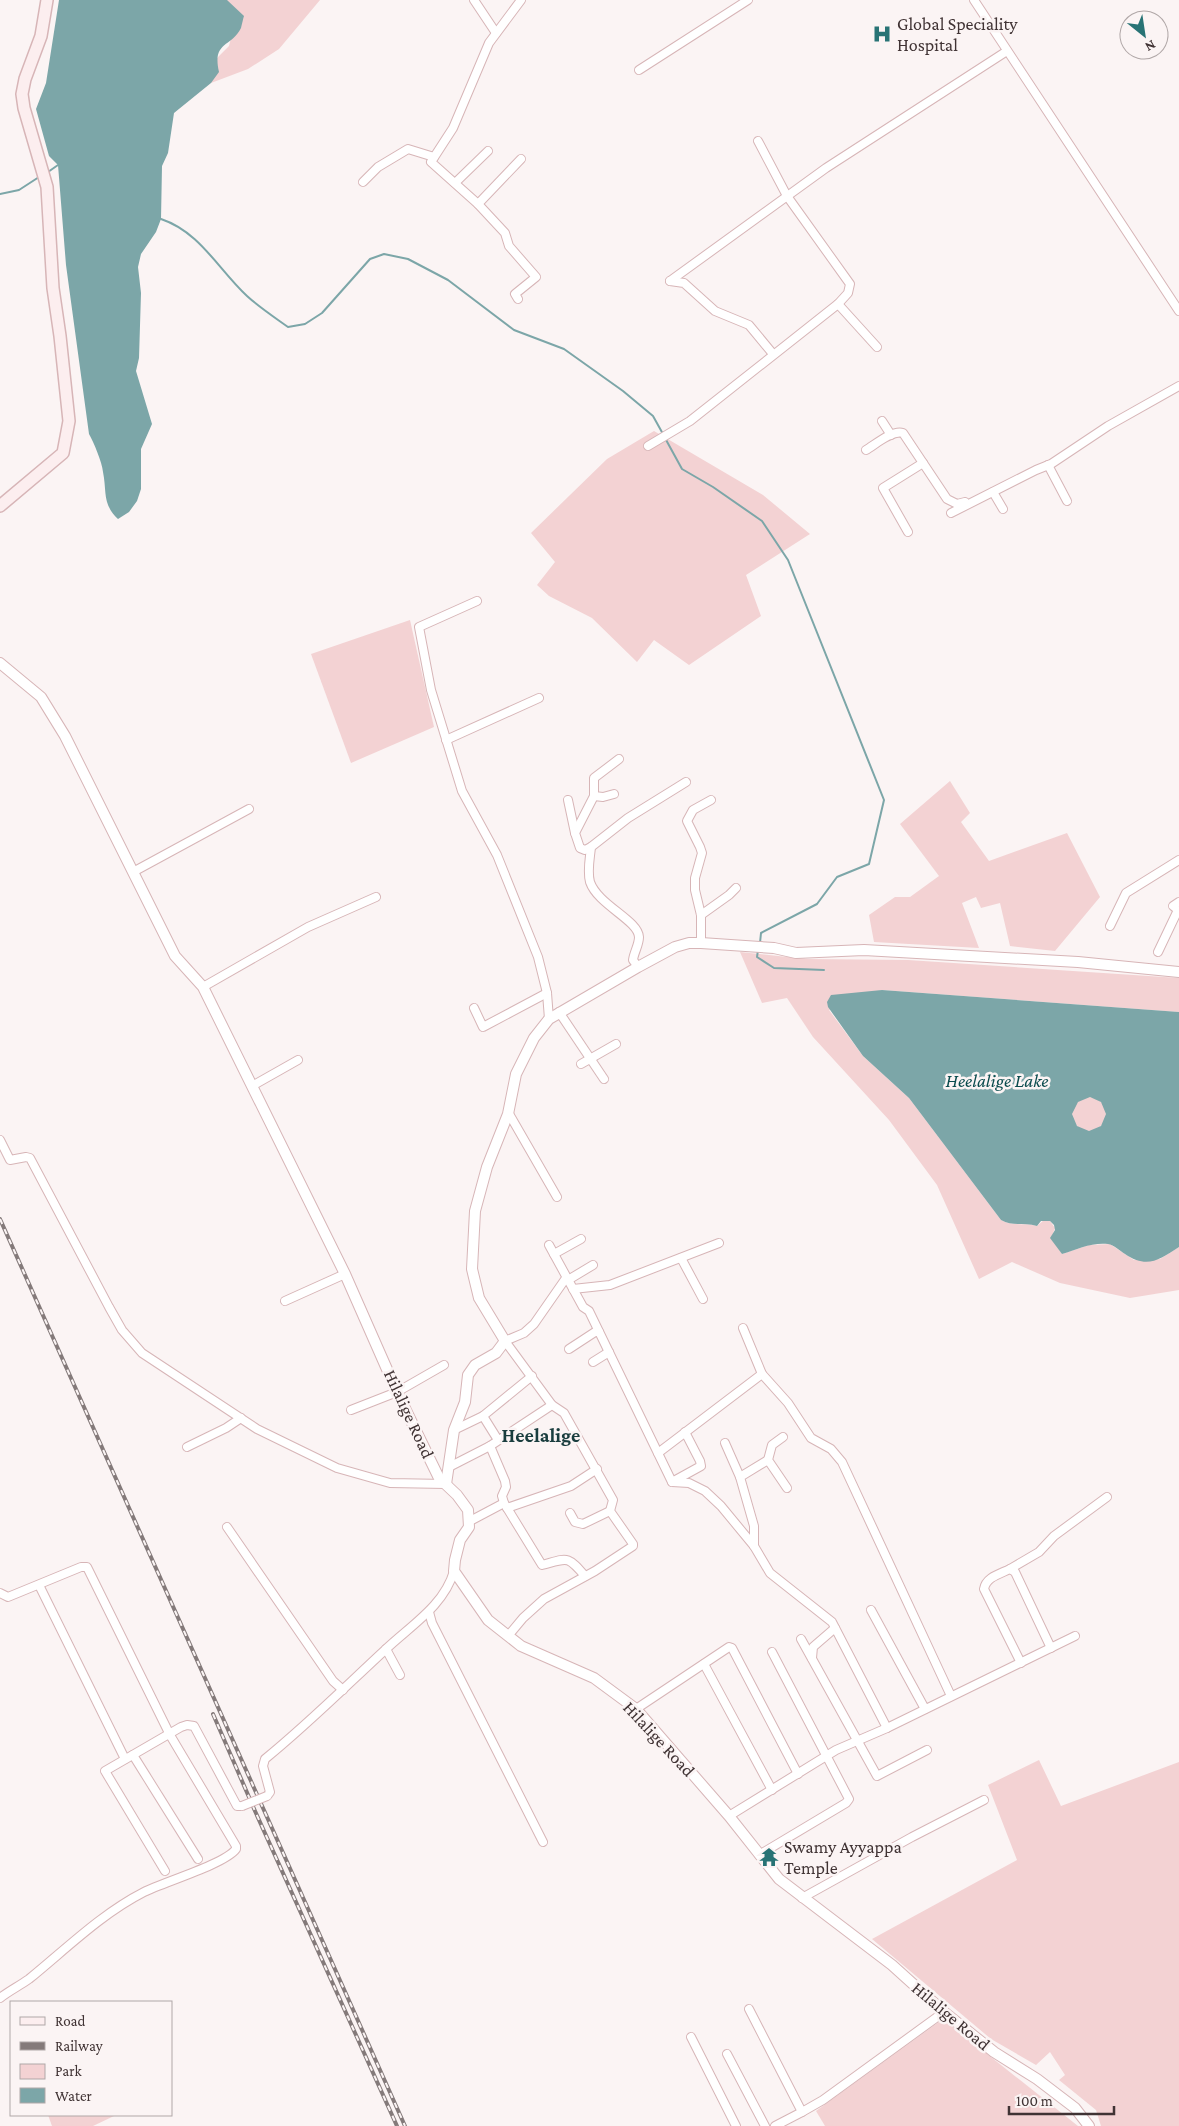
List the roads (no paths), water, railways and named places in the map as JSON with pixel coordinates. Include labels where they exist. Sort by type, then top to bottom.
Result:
[{"type":"main road","points":[[0,506],[63,453],[69,421],[53,288],[47,187],[22,94],[25,79],[41,36],[47,0]]},
{"type":"street","points":[[474,0],[496,32]]},
{"type":"street","points":[[518,299],[515,294],[536,277],[509,246],[505,233],[456,182],[431,162],[453,128],[489,43],[521,0]]},
{"type":"street","points":[[640,70],[748,0]]},
{"type":"street","points":[[974,0],[1006,52],[1179,311]]},
{"type":"street","points":[[773,354],[749,325],[715,311],[684,283],[670,281],[826,168],[1006,52]]},
{"type":"street","points":[[648,446],[690,421],[838,304],[848,293],[850,284],[787,196],[758,141]]},
{"type":"street","points":[[362,182],[378,166],[408,149],[434,157]]},
{"type":"street","points":[[456,182],[488,151]]},
{"type":"street","points":[[478,204],[521,160]]},
{"type":"street","points":[[838,304],[877,347]]},
{"type":"street","points":[[952,513],[1046,466],[1108,426],[1179,386]]},
{"type":"street","points":[[882,421],[891,435]]},
{"type":"street","points":[[866,450],[891,435],[900,432],[904,433],[947,499],[957,504],[1038,464],[1046,466],[1068,502]]},
{"type":"street","points":[[908,532],[883,488],[923,463]]},
{"type":"street","points":[[993,492],[1003,509]]},
{"type":"street","points":[[477,601],[419,627],[430,690],[462,791],[497,855],[538,957],[547,993],[549,1019]]},
{"type":"street","name":"Hilalige Road","points":[[0,663],[41,697],[65,736],[175,956],[203,987],[345,1274],[439,1478],[457,1494],[468,1510],[470,1521]]},
{"type":"street","points":[[446,740],[539,698]]},
{"type":"street","points":[[575,833],[594,796],[594,778],[619,759]]},
{"type":"street","points":[[568,800],[580,848],[585,850],[628,818],[686,782]]},
{"type":"street","points":[[594,796],[603,797],[614,794]]},
{"type":"street","points":[[701,943],[701,915],[695,884],[702,853],[686,821],[693,810],[711,800]]},
{"type":"street","points":[[133,872],[250,809]]},
{"type":"street","points":[[591,847],[588,872],[594,892],[636,928],[639,936],[633,960],[638,967]]},
{"type":"street","points":[[1110,926],[1126,893],[1179,860]]},
{"type":"street","points":[[701,915],[736,888]]},
{"type":"street","points":[[203,987],[308,927],[376,897]]},
{"type":"street","points":[[1158,952],[1178,910],[1172,906],[1179,902]]},
{"type":"street","points":[[570,1513],[575,1522],[583,1524],[610,1511],[613,1500],[564,1413],[552,1405],[505,1341],[478,1298],[472,1269],[475,1211],[487,1167],[508,1112],[516,1074],[534,1038],[549,1019],[558,1012],[638,967],[675,947],[689,943],[774,948],[796,953],[864,950],[1078,962],[1179,972]]},
{"type":"street","points":[[474,1008],[483,1027],[547,993]]},
{"type":"street","points":[[558,1012],[604,1079]]},
{"type":"street","points":[[580,1064],[616,1044]]},
{"type":"street","points":[[252,1086],[298,1060]]},
{"type":"street","points":[[508,1112],[557,1196]]},
{"type":"street","points":[[0,1140],[10,1160],[30,1158],[85,1265],[122,1330],[133,1344],[168,1371],[257,1429],[337,1468],[390,1483],[446,1484],[454,1430],[466,1402],[468,1375],[475,1365],[496,1353],[505,1341],[524,1333],[534,1324],[567,1279],[593,1265]]},
{"type":"street","points":[[554,1254],[581,1239]]},
{"type":"street","points":[[573,1289],[610,1285],[719,1243]]},
{"type":"street","points":[[549,1244],[583,1306],[589,1310],[672,1482]]},
{"type":"street","points":[[682,1258],[703,1299]]},
{"type":"street","points":[[285,1301],[345,1274]]},
{"type":"street","points":[[743,1328],[762,1374],[788,1404],[811,1438],[831,1449],[842,1462],[952,1696]]},
{"type":"street","points":[[568,1349],[595,1332],[599,1332]]},
{"type":"street","points":[[593,1362],[609,1352]]},
{"type":"street","points":[[351,1410],[398,1392],[444,1365]]},
{"type":"street","points":[[658,1453],[762,1374]]},
{"type":"street","points":[[454,1430],[483,1416],[532,1376]]},
{"type":"street","points":[[449,1467],[490,1446],[552,1405]]},
{"type":"street","points":[[483,1416],[498,1440]]},
{"type":"street","points":[[187,1447],[226,1428],[241,1418]]},
{"type":"street","points":[[672,1482],[701,1466],[686,1432]]},
{"type":"street","points":[[740,1477],[768,1460],[772,1445],[783,1437]]},
{"type":"street","points":[[725,1443],[740,1477],[754,1526],[754,1546]]},
{"type":"street","points":[[490,1446],[505,1481],[506,1487],[502,1496],[506,1506],[542,1565],[568,1559],[585,1576]]},
{"type":"street","points":[[768,1460],[787,1488]]},
{"type":"street","points":[[165,1872],[105,1771],[186,1725],[194,1726],[238,1806],[267,1796],[270,1792],[263,1766],[265,1759],[301,1730],[386,1649],[429,1612],[450,1585],[460,1540],[469,1527],[470,1521],[506,1506],[571,1486],[597,1469]]},
{"type":"street","points":[[672,1482],[689,1483],[705,1491],[721,1506],[754,1546],[770,1573],[832,1622],[887,1728]]},
{"type":"street","points":[[1021,1663],[984,1589],[985,1583],[1039,1552],[1054,1536],[1107,1497]]},
{"type":"street","points":[[508,1636],[523,1618],[544,1599],[633,1546],[610,1511]]},
{"type":"street","points":[[227,1527],[333,1681],[343,1690]]},
{"type":"street","points":[[0,1593],[8,1597],[81,1567],[87,1567],[170,1735],[236,1846],[235,1851],[204,1868],[145,1892],[114,1908],[24,1983],[0,1998]]},
{"type":"street","points":[[1010,1569],[1015,1572],[1051,1648]]},
{"type":"street","name":"Hilalige Road","points":[[454,1571],[488,1620],[521,1646],[594,1678],[636,1709],[729,1816],[779,1879],[892,1965],[944,2012],[994,2052],[1038,2079],[1075,2108],[1089,2126]]},
{"type":"street","points":[[39,1585],[125,1759]]},
{"type":"street","points":[[872,1610],[925,1709]]},
{"type":"street","points":[[429,1612],[432,1623],[543,1842]]},
{"type":"street","points":[[812,1658],[813,1647],[835,1628]]},
{"type":"street","points":[[729,1816],[827,1756],[1075,1636]]},
{"type":"street","points":[[802,1639],[875,1774],[879,1776],[927,1750]]},
{"type":"street","points":[[636,1709],[729,1648],[734,1650],[798,1774]]},
{"type":"street","points":[[386,1649],[400,1675]]},
{"type":"street","points":[[760,1855],[846,1803],[849,1799],[772,1652]]},
{"type":"street","points":[[704,1664],[772,1790]]},
{"type":"street","points":[[133,1755],[198,1859]]},
{"type":"street","points":[[802,1898],[912,1837],[984,1800]]},
{"type":"street","points":[[749,2009],[802,2112]]},
{"type":"street","points":[[775,2126],[793,2118],[823,2100],[944,2012]]},
{"type":"street","points":[[691,2037],[736,2126]]},
{"type":"street","points":[[727,2054],[765,2126]]},
{"type":"street","points":[[793,2118],[798,2126]]},
{"type":"water","points":[[59,0],[227,0],[244,16],[241,28],[237,34],[220,50],[218,55],[219,72],[211,83],[174,113],[168,153],[162,166],[161,219],[156,232],[141,254],[138,267],[141,293],[139,358],[136,371],[152,424],[141,449],[141,489],[137,501],[129,512],[118,519],[107,503],[101,463],[89,434],[66,265],[58,165],[49,156],[36,109],[46,83]]},
{"type":"water","name":"Heelalige Lake","points":[[882,990],[1179,1012],[1179,1247],[1159,1259],[1146,1262],[1133,1259],[1108,1244],[1091,1245],[1062,1254],[1050,1238],[1055,1230],[1054,1225],[1050,1221],[1041,1221],[1037,1226],[1001,1220],[909,1098],[863,1056],[828,1007],[827,1002],[831,995]],"holes":[[[1090,1097],[1101,1102],[1106,1114],[1101,1126],[1089,1131],[1077,1126],[1072,1114],[1078,1102]]]},
{"type":"waterway","points":[[48,172],[58,165]]},
{"type":"waterway","points":[[0,194],[19,190],[39,177]]},
{"type":"waterway","points":[[161,219],[175,225],[198,242],[247,296],[288,327],[305,324],[322,313],[370,259],[384,254],[408,259],[448,280],[514,330],[564,349],[623,391],[653,416],[663,434]]},
{"type":"waterway","points":[[665,438],[682,469],[713,487],[762,521],[788,560],[884,800],[869,864],[837,877],[817,904],[761,933],[760,943]]},
{"type":"waterway","points":[[758,950],[757,957],[774,968],[824,970]]},
{"type":"railway","points":[[0,1219],[405,2126]]},
{"type":"railway","points":[[213,1714],[397,2126]]},
{"type":"place","name":"Global Speciality Hospital","points":[[882,34]]},
{"type":"place","name":"Swamy Ayyappa Temple","points":[[769,1857]]},
{"type":"district","name":"Heelalige","points":[[541,1435]]}]
